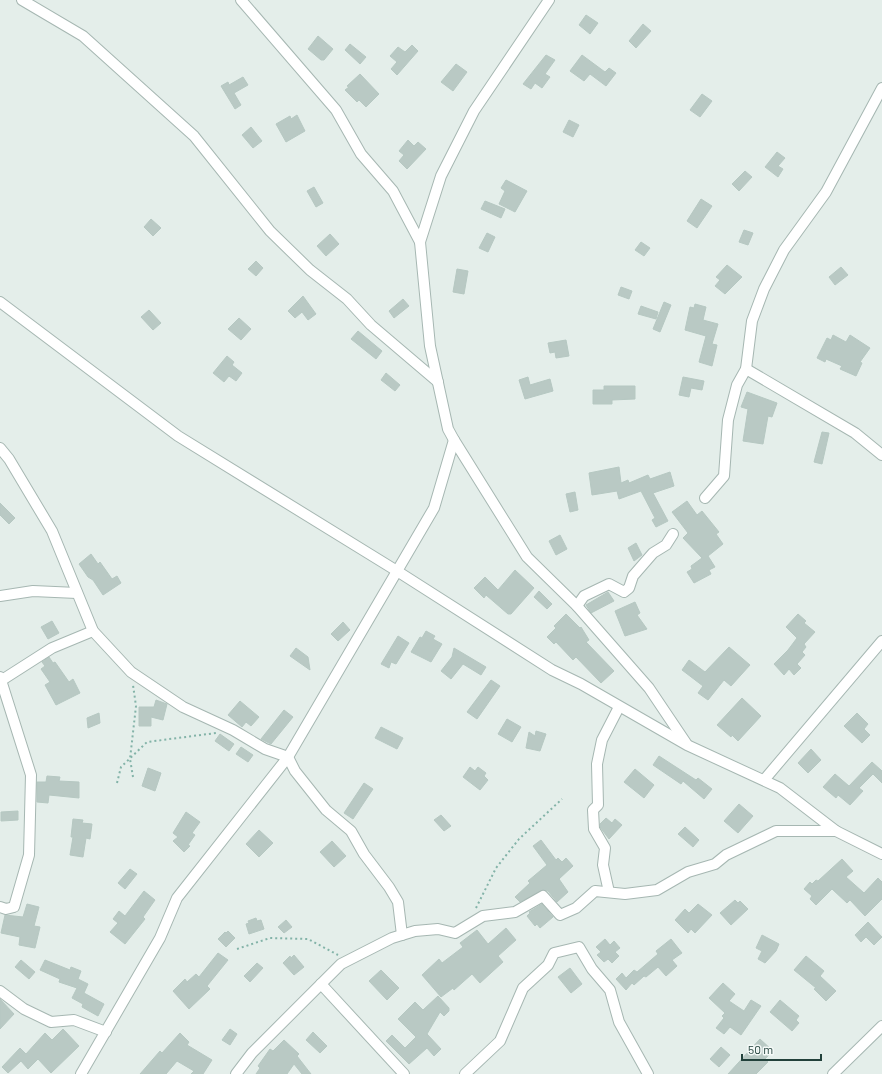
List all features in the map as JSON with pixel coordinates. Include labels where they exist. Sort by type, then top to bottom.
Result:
[{"type":"street","points":[[22,0],[83,36],[194,136],[270,231],[310,270],[347,299],[371,325],[438,382]]},
{"type":"street","points":[[241,0],[336,110],[361,154],[393,191],[420,242],[430,346],[448,429],[454,440],[527,557],[577,606],[649,688],[687,745]]},
{"type":"street","points":[[420,242],[441,176],[474,111],[549,0]]},
{"type":"street","points":[[705,498],[724,476],[728,420],[737,385],[746,369],[752,321],[764,289],[784,250],[826,192],[882,88]]},
{"type":"street","points":[[0,302],[178,436],[397,571],[552,670],[581,684],[687,745],[780,788],[836,830],[882,854]]},
{"type":"street","points":[[746,369],[855,432],[882,455]]},
{"type":"street","points":[[82,1074],[160,938],[177,898],[288,757],[434,508],[454,440]]},
{"type":"street","points":[[0,448],[9,459],[52,531],[93,632],[131,672],[183,707],[233,730],[265,749],[288,757],[295,771],[326,810],[351,831],[364,854],[390,887],[398,902],[402,935]]},
{"type":"street","points":[[577,606],[584,596],[609,584],[624,592],[629,588],[633,576],[653,553],[666,545],[673,534]]},
{"type":"street","points":[[0,596],[33,591],[77,593]]},
{"type":"street","points":[[0,907],[6,909],[14,907],[29,855],[31,775],[1,679],[52,648],[93,632]]},
{"type":"street","points":[[764,780],[882,641]]},
{"type":"street","points":[[609,892],[602,865],[605,848],[594,829],[593,810],[598,805],[597,764],[602,740],[619,707]]},
{"type":"street","points":[[236,1074],[252,1053],[341,964],[402,935],[415,931],[438,930],[455,933],[483,916],[515,912],[543,896],[560,914],[576,908],[594,891],[625,894],[657,890],[688,872],[715,864],[726,855],[776,831],[836,830]]},
{"type":"street","points":[[465,1074],[500,1041],[523,988],[548,965],[554,953],[579,947],[592,968],[610,990],[619,1022],[648,1074]]},
{"type":"street","points":[[321,984],[404,1074]]},
{"type":"street","points":[[0,991],[24,1008],[51,1022],[74,1020],[106,1032]]},
{"type":"street","points":[[833,1074],[882,1026]]},
{"type":"path","points":[[131,672],[136,706],[130,759],[132,777]]},
{"type":"path","points":[[117,783],[121,766],[147,742],[233,730]]},
{"type":"path","points":[[468,926],[496,868],[518,839],[562,800]]},
{"type":"path","points":[[237,949],[270,938],[308,939],[348,960]]},
{"type":"building","points":[[586,15],[598,23],[590,34],[579,25]]},
{"type":"building","points":[[643,24],[651,31],[636,48],[629,41]]},
{"type":"building","points":[[318,36],[333,49],[324,60],[321,60],[308,49]]},
{"type":"building","points":[[350,44],[366,57],[360,64],[345,50]]},
{"type":"building","points":[[412,45],[418,51],[397,75],[391,69],[397,62],[390,56],[398,47],[405,52]]},
{"type":"building","points":[[546,55],[555,60],[545,74],[550,77],[542,88],[535,83],[531,89],[523,84]]},
{"type":"building","points":[[582,55],[605,72],[609,68],[616,73],[606,86],[590,74],[584,81],[570,71]]},
{"type":"building","points":[[456,64],[467,72],[453,91],[441,82]]},
{"type":"building","points":[[360,74],[379,94],[366,107],[359,100],[357,102],[345,90],[349,87],[347,86]]},
{"type":"building","points":[[243,77],[248,85],[234,93],[241,105],[235,109],[221,86],[228,82],[229,85]]},
{"type":"building","points":[[702,94],[712,101],[700,117],[690,110]]},
{"type":"building","points":[[297,115],[305,131],[286,142],[276,124],[290,116],[291,119]]},
{"type":"building","points":[[569,120],[579,125],[573,137],[563,132]]},
{"type":"building","points":[[251,127],[262,141],[253,148],[242,135]]},
{"type":"building","points":[[408,140],[414,146],[418,142],[426,149],[407,169],[399,161],[404,155],[399,151]]},
{"type":"building","points":[[777,152],[785,158],[778,166],[783,169],[778,177],[765,167]]},
{"type":"building","points":[[745,171],[752,177],[739,191],[732,184]]},
{"type":"building","points":[[506,180],[527,191],[515,212],[499,204],[505,191],[501,188]]},
{"type":"building","points":[[314,187],[323,203],[316,207],[307,191]]},
{"type":"building","points":[[701,199],[712,206],[697,228],[687,221]]},
{"type":"building","points":[[485,201],[505,209],[501,218],[481,209]]},
{"type":"building","points":[[151,219],[161,228],[153,236],[144,227]]},
{"type":"building","points":[[744,230],[753,233],[748,245],[739,242]]},
{"type":"building","points":[[487,233],[495,237],[488,252],[479,248]]},
{"type":"building","points":[[330,234],[339,244],[326,256],[317,246]]},
{"type":"building","points":[[641,242],[650,248],[644,256],[635,250]]},
{"type":"building","points":[[256,261],[263,268],[256,276],[248,269]]},
{"type":"building","points":[[727,265],[742,277],[725,294],[715,286],[720,280],[716,277]]},
{"type":"building","points":[[841,267],[848,275],[835,285],[829,277]]},
{"type":"building","points":[[457,269],[468,271],[464,294],[453,292]]},
{"type":"building","points":[[621,287],[632,291],[629,299],[618,295]]},
{"type":"building","points":[[303,296],[316,314],[308,320],[302,312],[295,318],[288,311]]},
{"type":"building","points":[[403,299],[409,306],[394,318],[389,311]]},
{"type":"building","points":[[664,302],[671,305],[660,332],[653,329]]},
{"type":"building","points":[[695,304],[706,307],[703,320],[718,324],[712,344],[717,345],[712,366],[699,362],[706,336],[685,330],[690,307],[694,308]]},
{"type":"building","points":[[641,306],[658,312],[656,319],[638,314]]},
{"type":"building","points":[[149,310],[161,323],[153,330],[141,317]]},
{"type":"building","points":[[239,318],[251,329],[241,340],[228,329]]},
{"type":"building","points":[[358,331],[382,351],[376,359],[351,339]]},
{"type":"building","points":[[833,335],[846,342],[850,335],[870,348],[860,362],[862,363],[856,376],[840,369],[842,366],[826,359],[825,362],[817,358],[827,338],[831,340]]},
{"type":"building","points":[[566,340],[569,356],[556,358],[555,352],[550,353],[548,343]]},
{"type":"building","points":[[227,356],[234,362],[232,365],[242,373],[236,381],[229,376],[224,382],[213,373]]},
{"type":"building","points":[[386,373],[400,385],[395,391],[381,380]]},
{"type":"building","points":[[528,377],[530,385],[550,379],[553,391],[525,399],[519,380]]},
{"type":"building","points":[[683,377],[704,381],[702,390],[691,388],[689,397],[679,395]]},
{"type":"building","points":[[604,386],[635,386],[635,399],[612,400],[612,404],[593,404],[593,390],[604,390]]},
{"type":"building","points":[[747,392],[777,403],[772,417],[768,416],[763,444],[743,441],[748,409],[741,407]]},
{"type":"building","points":[[822,432],[829,433],[822,464],[814,462]]},
{"type":"building","points":[[619,467],[621,483],[628,480],[629,483],[648,475],[650,479],[670,472],[674,486],[653,493],[668,521],[656,527],[652,520],[655,518],[641,491],[619,499],[617,491],[592,495],[589,473]]},
{"type":"building","points":[[575,492],[578,510],[570,512],[566,494]]},
{"type":"building","points":[[687,501],[697,515],[702,511],[719,532],[716,534],[723,544],[708,556],[715,567],[709,570],[711,574],[694,583],[687,572],[692,569],[691,566],[702,558],[683,538],[688,533],[672,512]]},
{"type":"building","points":[[0,503],[15,518],[9,524],[0,515]]},
{"type":"building","points":[[560,535],[567,549],[556,555],[549,541]]},
{"type":"building","points":[[636,543],[642,555],[634,561],[628,548]]},
{"type":"building","points":[[91,554],[98,564],[100,562],[112,579],[117,576],[121,583],[103,595],[93,580],[88,577],[79,564]]},
{"type":"building","points":[[515,570],[534,588],[511,614],[508,614],[486,595],[484,598],[474,588],[485,577],[498,590]]},
{"type":"building","points":[[539,591],[552,604],[547,609],[534,597]]},
{"type":"building","points":[[608,592],[614,601],[591,613],[586,605]]},
{"type":"building","points":[[635,602],[640,613],[637,615],[647,629],[625,636],[615,611]]},
{"type":"building","points":[[566,614],[580,628],[581,627],[589,640],[586,642],[614,671],[601,683],[576,657],[573,660],[556,642],[554,644],[547,637],[556,628],[554,626]]},
{"type":"building","points":[[798,614],[806,621],[804,623],[815,632],[804,644],[806,647],[802,652],[805,655],[797,664],[801,668],[794,675],[789,669],[784,675],[774,664],[788,650],[797,638],[786,627]]},
{"type":"building","points":[[52,621],[59,633],[48,639],[41,627]]},
{"type":"building","points":[[343,622],[350,630],[338,641],[331,634]]},
{"type":"building","points":[[426,631],[435,636],[433,639],[442,644],[431,662],[411,652],[420,637],[422,638]]},
{"type":"building","points":[[398,636],[409,643],[396,664],[391,662],[389,668],[381,664]]},
{"type":"building","points":[[729,647],[750,665],[731,686],[724,680],[708,700],[698,693],[703,686],[682,670],[689,660],[705,672]]},
{"type":"building","points":[[296,648],[308,657],[310,670],[290,656]]},
{"type":"building","points":[[454,648],[486,667],[481,675],[463,664],[451,679],[441,671],[452,657]]},
{"type":"building","points":[[49,657],[53,663],[55,662],[69,682],[73,679],[80,693],[56,705],[45,685],[50,682],[41,669],[45,666],[42,662]]},
{"type":"building","points":[[491,680],[500,686],[477,719],[467,712]]},
{"type":"building","points":[[742,698],[761,716],[738,741],[717,725]]},
{"type":"building","points":[[156,700],[167,704],[163,720],[151,717],[151,726],[139,726],[139,707],[154,707]]},
{"type":"building","points":[[240,701],[259,717],[251,726],[246,722],[242,727],[228,715]]},
{"type":"building","points":[[284,710],[293,717],[271,744],[261,739]]},
{"type":"building","points":[[99,713],[100,723],[88,728],[87,718]]},
{"type":"building","points":[[857,713],[868,724],[864,729],[870,735],[862,743],[844,726]]},
{"type":"building","points":[[507,719],[521,727],[512,742],[498,734]]},
{"type":"building","points":[[381,727],[403,738],[397,749],[375,738]]},
{"type":"building","points":[[536,731],[546,734],[540,751],[526,748],[529,732],[535,736]]},
{"type":"building","points":[[220,734],[234,744],[229,751],[215,741]]},
{"type":"building","points":[[241,747],[253,755],[248,762],[236,754]]},
{"type":"building","points":[[811,749],[821,760],[808,773],[798,763]]},
{"type":"building","points":[[659,756],[696,780],[698,778],[712,789],[704,799],[683,781],[681,784],[653,765]]},
{"type":"building","points":[[872,762],[882,771],[882,783],[873,774],[859,788],[863,791],[850,805],[838,795],[836,798],[823,787],[835,774],[849,786]]},
{"type":"building","points":[[470,767],[475,771],[478,767],[486,773],[484,776],[488,780],[480,790],[463,777]]},
{"type":"building","points":[[148,768],[161,773],[155,791],[142,786]]},
{"type":"building","points":[[635,769],[654,785],[644,798],[624,782]]},
{"type":"building","points":[[47,776],[60,777],[59,781],[79,782],[79,798],[49,795],[48,803],[37,802],[37,782],[46,782]]},
{"type":"building","points":[[364,783],[373,789],[353,819],[344,813]]},
{"type":"building","points":[[739,804],[753,816],[738,833],[724,821]]},
{"type":"building","points":[[18,811],[18,820],[1,821],[1,812]]},
{"type":"building","points":[[186,812],[200,822],[192,833],[195,835],[188,845],[190,846],[184,852],[173,841],[178,837],[173,833]]},
{"type":"building","points":[[441,815],[451,826],[444,831],[434,820]]},
{"type":"building","points":[[606,818],[612,823],[615,819],[622,825],[609,839],[600,827],[600,824]]},
{"type":"building","points":[[73,819],[83,820],[82,823],[92,824],[90,839],[86,838],[83,857],[70,855],[73,837],[71,837]]},
{"type":"building","points":[[685,827],[699,840],[693,847],[678,834]]},
{"type":"building","points":[[259,830],[273,843],[259,857],[246,844]]},
{"type":"building","points":[[541,840],[556,860],[558,858],[562,862],[566,858],[573,866],[559,879],[568,892],[557,902],[548,891],[543,890],[520,902],[515,897],[530,883],[528,881],[547,865],[533,846]]},
{"type":"building","points":[[332,841],[346,856],[334,867],[320,852]]},
{"type":"building","points":[[842,859],[853,871],[846,877],[864,893],[878,878],[882,882],[882,899],[865,916],[850,900],[847,903],[832,889],[816,905],[810,899],[812,896],[804,889],[810,882],[812,884],[816,880],[818,881]]},
{"type":"building","points":[[130,869],[137,874],[125,889],[118,883]]},
{"type":"building","points":[[144,891],[155,900],[143,917],[145,919],[125,944],[110,932],[118,923],[113,919],[119,911],[125,916]]},
{"type":"building","points":[[735,900],[738,903],[740,901],[748,909],[731,925],[720,913]]},
{"type":"building","points":[[27,904],[39,907],[34,926],[40,927],[35,948],[19,945],[20,937],[1,933],[5,915],[23,917]]},
{"type":"building","points":[[542,904],[553,917],[540,928],[537,924],[535,926],[527,916],[530,913],[529,912]]},
{"type":"building","points":[[698,904],[712,915],[695,933],[691,929],[688,933],[675,920],[685,909],[689,913]]},
{"type":"building","points":[[256,918],[257,921],[261,920],[264,929],[249,934],[246,924],[249,923],[248,921]]},
{"type":"building","points":[[286,920],[292,927],[284,933],[278,927]]},
{"type":"building","points":[[868,922],[882,937],[874,945],[866,937],[861,942],[855,935]]},
{"type":"building","points":[[506,928],[516,940],[498,956],[503,962],[480,983],[472,974],[454,990],[453,988],[441,997],[422,975],[439,959],[442,963],[463,947],[460,943],[477,930],[488,944]]},
{"type":"building","points":[[228,931],[235,938],[226,947],[218,939]]},
{"type":"building","points":[[762,935],[779,944],[776,951],[765,963],[758,959],[762,951],[756,948]]},
{"type":"building","points":[[605,939],[610,945],[614,941],[620,948],[615,952],[619,956],[612,963],[608,959],[604,962],[597,955],[601,952],[596,947]]},
{"type":"building","points":[[671,939],[682,953],[672,960],[677,966],[666,976],[658,967],[634,985],[632,983],[626,990],[616,979],[622,973],[626,978],[634,970],[637,972],[658,954],[656,951]]},
{"type":"building","points":[[218,953],[228,960],[207,986],[210,989],[189,1009],[173,991],[185,979],[187,982],[196,974],[199,977]]},
{"type":"building","points":[[294,955],[304,967],[294,975],[283,963],[290,956],[291,958]]},
{"type":"building","points":[[806,956],[824,971],[820,976],[836,991],[826,1001],[814,989],[816,988],[794,970]]},
{"type":"building","points":[[21,960],[35,972],[29,979],[15,967]]},
{"type":"building","points":[[45,960],[70,970],[71,967],[81,971],[78,979],[88,984],[84,993],[104,1004],[98,1016],[82,1007],[83,1004],[72,998],[77,988],[59,982],[60,979],[40,970]]},
{"type":"building","points":[[257,963],[263,968],[250,982],[244,976]]},
{"type":"building","points":[[570,968],[582,984],[571,993],[558,977]]},
{"type":"building","points":[[381,970],[399,988],[387,1000],[369,981]]},
{"type":"building","points":[[723,983],[735,994],[729,1001],[744,1011],[751,1000],[761,1006],[741,1035],[730,1027],[724,1034],[716,1028],[724,1018],[722,1016],[725,1013],[709,998]]},
{"type":"building","points":[[438,996],[449,1008],[449,1011],[444,1016],[440,1012],[427,1034],[441,1049],[434,1056],[427,1048],[409,1064],[386,1041],[392,1035],[405,1048],[416,1037],[398,1019],[415,1002],[423,1010]]},
{"type":"building","points":[[0,999],[14,1014],[0,1029]]},
{"type":"building","points":[[780,1000],[799,1016],[796,1020],[799,1023],[792,1031],[770,1012]]},
{"type":"building","points":[[63,1029],[79,1046],[51,1073],[38,1059],[28,1069],[21,1061],[8,1073],[2,1067],[20,1048],[26,1054],[45,1033],[52,1040]]},
{"type":"building","points":[[230,1029],[237,1034],[230,1045],[222,1040]]},
{"type":"building","points":[[313,1032],[327,1046],[320,1053],[306,1040]]},
{"type":"building","points":[[180,1033],[189,1042],[187,1045],[212,1060],[203,1074],[191,1074],[194,1071],[177,1061],[166,1074],[140,1074],[160,1051],[162,1053]]},
{"type":"building","points":[[760,1039],[773,1051],[765,1059],[768,1062],[756,1074],[728,1074]]},
{"type":"building","points":[[284,1040],[299,1054],[297,1056],[311,1074],[302,1074],[294,1064],[287,1074],[256,1074],[260,1068],[258,1066],[270,1049],[273,1051]]},
{"type":"building","points":[[721,1047],[730,1055],[719,1067],[710,1059]]}]
